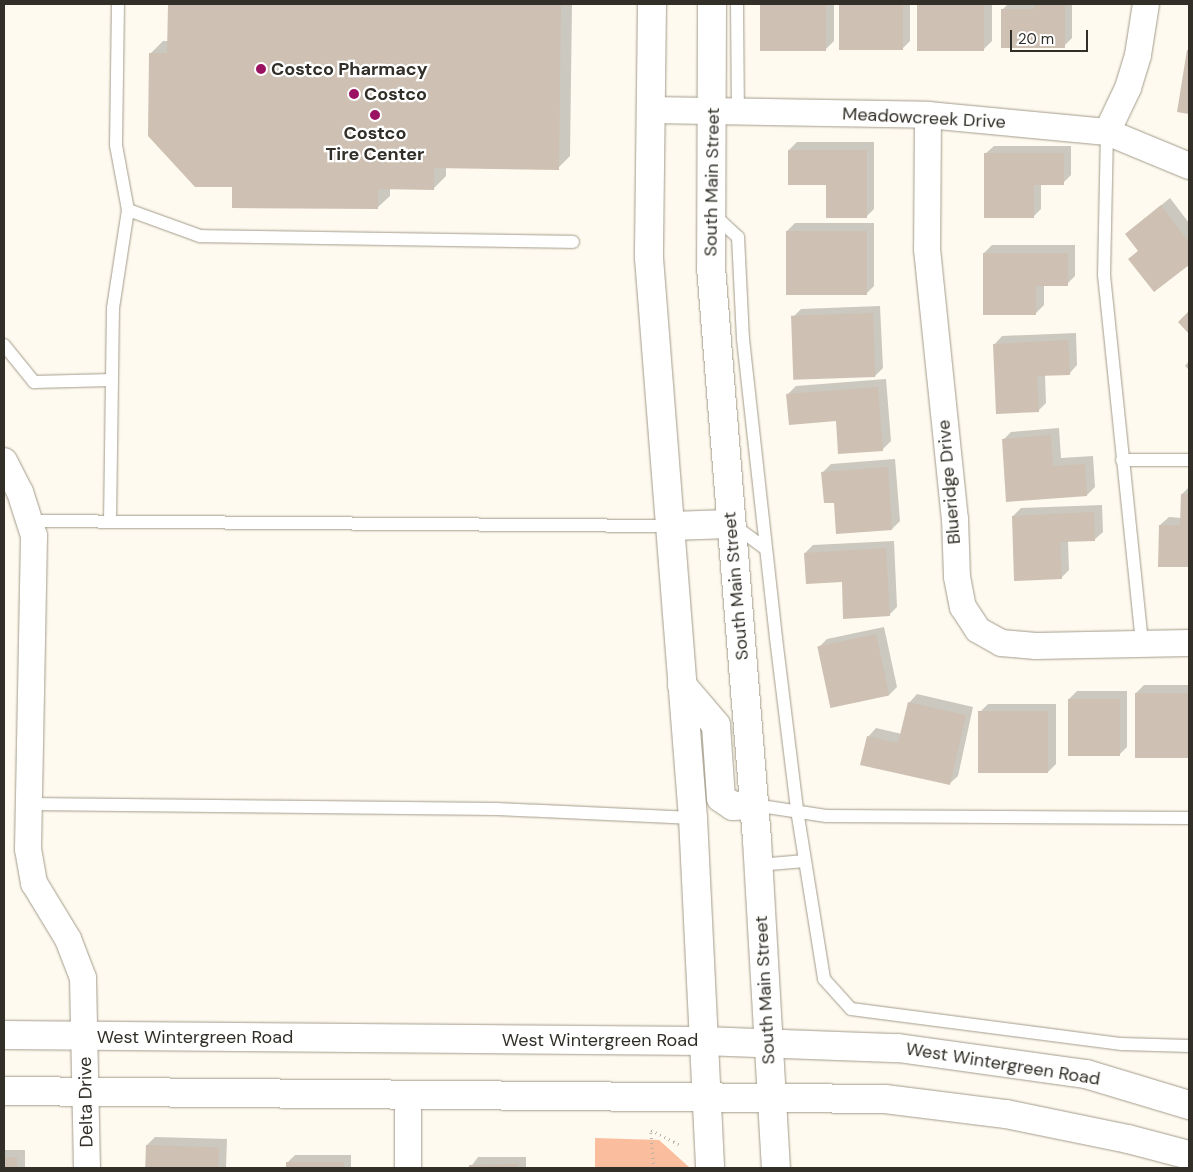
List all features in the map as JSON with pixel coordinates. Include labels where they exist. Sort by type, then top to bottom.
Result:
[{"type":"street","points":[[652,4],[649,258],[692,818],[710,1168]]},
{"type":"street","name":"South Main Street","points":[[712,4],[726,111],[712,212],[711,267],[754,805],[776,1168]]},
{"type":"street","points":[[1107,132],[1128,88],[1138,54],[1146,4]]},
{"type":"street","name":"Meadowcreek Drive","points":[[651,110],[928,115],[1107,132],[1189,166]]},
{"type":"street","name":"Blueridge Drive","points":[[928,115],[927,249],[954,518],[957,577],[963,607],[978,630],[1001,643],[1036,646],[1189,643]]},
{"type":"street","points":[[4,462],[32,522]]},
{"type":"street","name":"Delta Drive","points":[[32,522],[28,849],[34,883],[68,939],[83,978],[87,1092],[87,1168]]},
{"type":"street","points":[[670,526],[731,524]]},
{"type":"street","points":[[682,685],[716,725],[721,798],[733,806],[754,805]]},
{"type":"street","name":"West Wintergreen Road","points":[[4,1035],[703,1041],[898,1048],[988,1058],[1086,1074],[1189,1105]]},
{"type":"street","points":[[4,1091],[885,1099],[1006,1114],[1128,1138],[1189,1155]]},
{"type":"street","points":[[408,1095],[408,1168]]},
{"type":"lane","points":[[110,522],[113,308],[128,210],[116,144],[118,4]]},
{"type":"lane","points":[[726,111],[737,4]]},
{"type":"lane","points":[[1107,132],[1104,275],[1142,644]]},
{"type":"lane","points":[[128,210],[200,236],[574,242]]},
{"type":"lane","points":[[712,212],[738,237],[743,339],[766,549],[797,810],[824,980],[851,1009],[1122,1044],[1189,1046]]},
{"type":"lane","points":[[4,345],[34,382],[112,380]]},
{"type":"lane","points":[[1122,460],[1189,460]]},
{"type":"lane","points":[[32,522],[670,526]]},
{"type":"lane","points":[[731,524],[766,549]]},
{"type":"lane","points":[[29,804],[497,809],[692,818]]},
{"type":"lane","points":[[754,805],[797,810],[826,816],[1189,818]]},
{"type":"lane","points":[[758,865],[805,861]]},
{"type":"path","points":[[654,1168],[651,1130],[675,1141]]},
{"type":"shaded area","points":[[595,1138],[659,1140],[690,1168],[595,1168]]},
{"type":"building","name":"Costco","points":[[168,4],[561,4],[559,170],[434,168],[434,190],[378,189],[378,209],[232,208],[232,187],[195,187],[148,136],[149,53],[167,53]]},
{"type":"building","points":[[760,4],[826,4],[826,51],[760,51]]},
{"type":"building","points":[[839,4],[903,4],[903,50],[839,50]]},
{"type":"building","points":[[917,4],[984,4],[984,51],[917,51]]},
{"type":"building","points":[[1034,4],[1065,4],[1065,48],[1001,48],[1001,9],[1034,9]]},
{"type":"building","points":[[1187,50],[1189,50],[1189,114],[1177,112]]},
{"type":"building","points":[[788,150],[867,150],[867,218],[826,218],[826,185],[788,185]]},
{"type":"building","points":[[984,153],[1064,153],[1064,185],[1034,185],[1034,218],[984,218]]},
{"type":"building","points":[[1161,205],[1189,242],[1189,265],[1154,292],[1128,259],[1138,251],[1125,234]]},
{"type":"building","points":[[786,231],[867,231],[867,295],[786,295]]},
{"type":"building","points":[[983,253],[1068,253],[1068,286],[1036,286],[1036,315],[983,315]]},
{"type":"building","points":[[1189,311],[1189,334],[1178,322]]},
{"type":"building","points":[[873,313],[875,377],[793,380],[791,316]]},
{"type":"building","points":[[1068,340],[1070,375],[1037,376],[1039,412],[996,414],[993,344]]},
{"type":"building","points":[[878,387],[883,451],[838,454],[836,421],[789,425],[786,394]]},
{"type":"building","points":[[1051,435],[1053,466],[1085,464],[1087,496],[1006,502],[1002,439]]},
{"type":"building","points":[[888,467],[892,530],[836,534],[834,503],[824,503],[821,472]]},
{"type":"building","points":[[1181,494],[1189,494],[1189,567],[1158,567],[1159,525],[1180,525]]},
{"type":"building","points":[[1094,512],[1095,541],[1060,542],[1062,579],[1014,581],[1012,516]]},
{"type":"building","points":[[886,548],[890,616],[843,619],[842,582],[806,584],[804,553]]},
{"type":"building","points":[[876,634],[889,696],[830,708],[817,646]]},
{"type":"building","points":[[1135,693],[1189,693],[1189,758],[1135,758]]},
{"type":"building","points":[[1068,699],[1120,699],[1120,756],[1068,756]]},
{"type":"building","points":[[908,702],[966,715],[950,785],[860,765],[867,736],[898,743]]},
{"type":"building","points":[[978,711],[1048,711],[1048,773],[978,773]]},
{"type":"building","points":[[146,1145],[219,1148],[218,1168],[145,1168]]},
{"type":"building","points":[[4,1157],[17,1157],[17,1168],[4,1168]]},
{"type":"building","points":[[286,1162],[344,1162],[344,1168],[286,1168]]},
{"type":"building","points":[[518,1164],[518,1168],[469,1168],[469,1165]]},
{"type":"place","name":"Costco Pharmacy","points":[[261,69]]},
{"type":"place","name":"Costco","points":[[354,94]]},
{"type":"place","name":"Costco Tire Center","points":[[375,115]]}]
